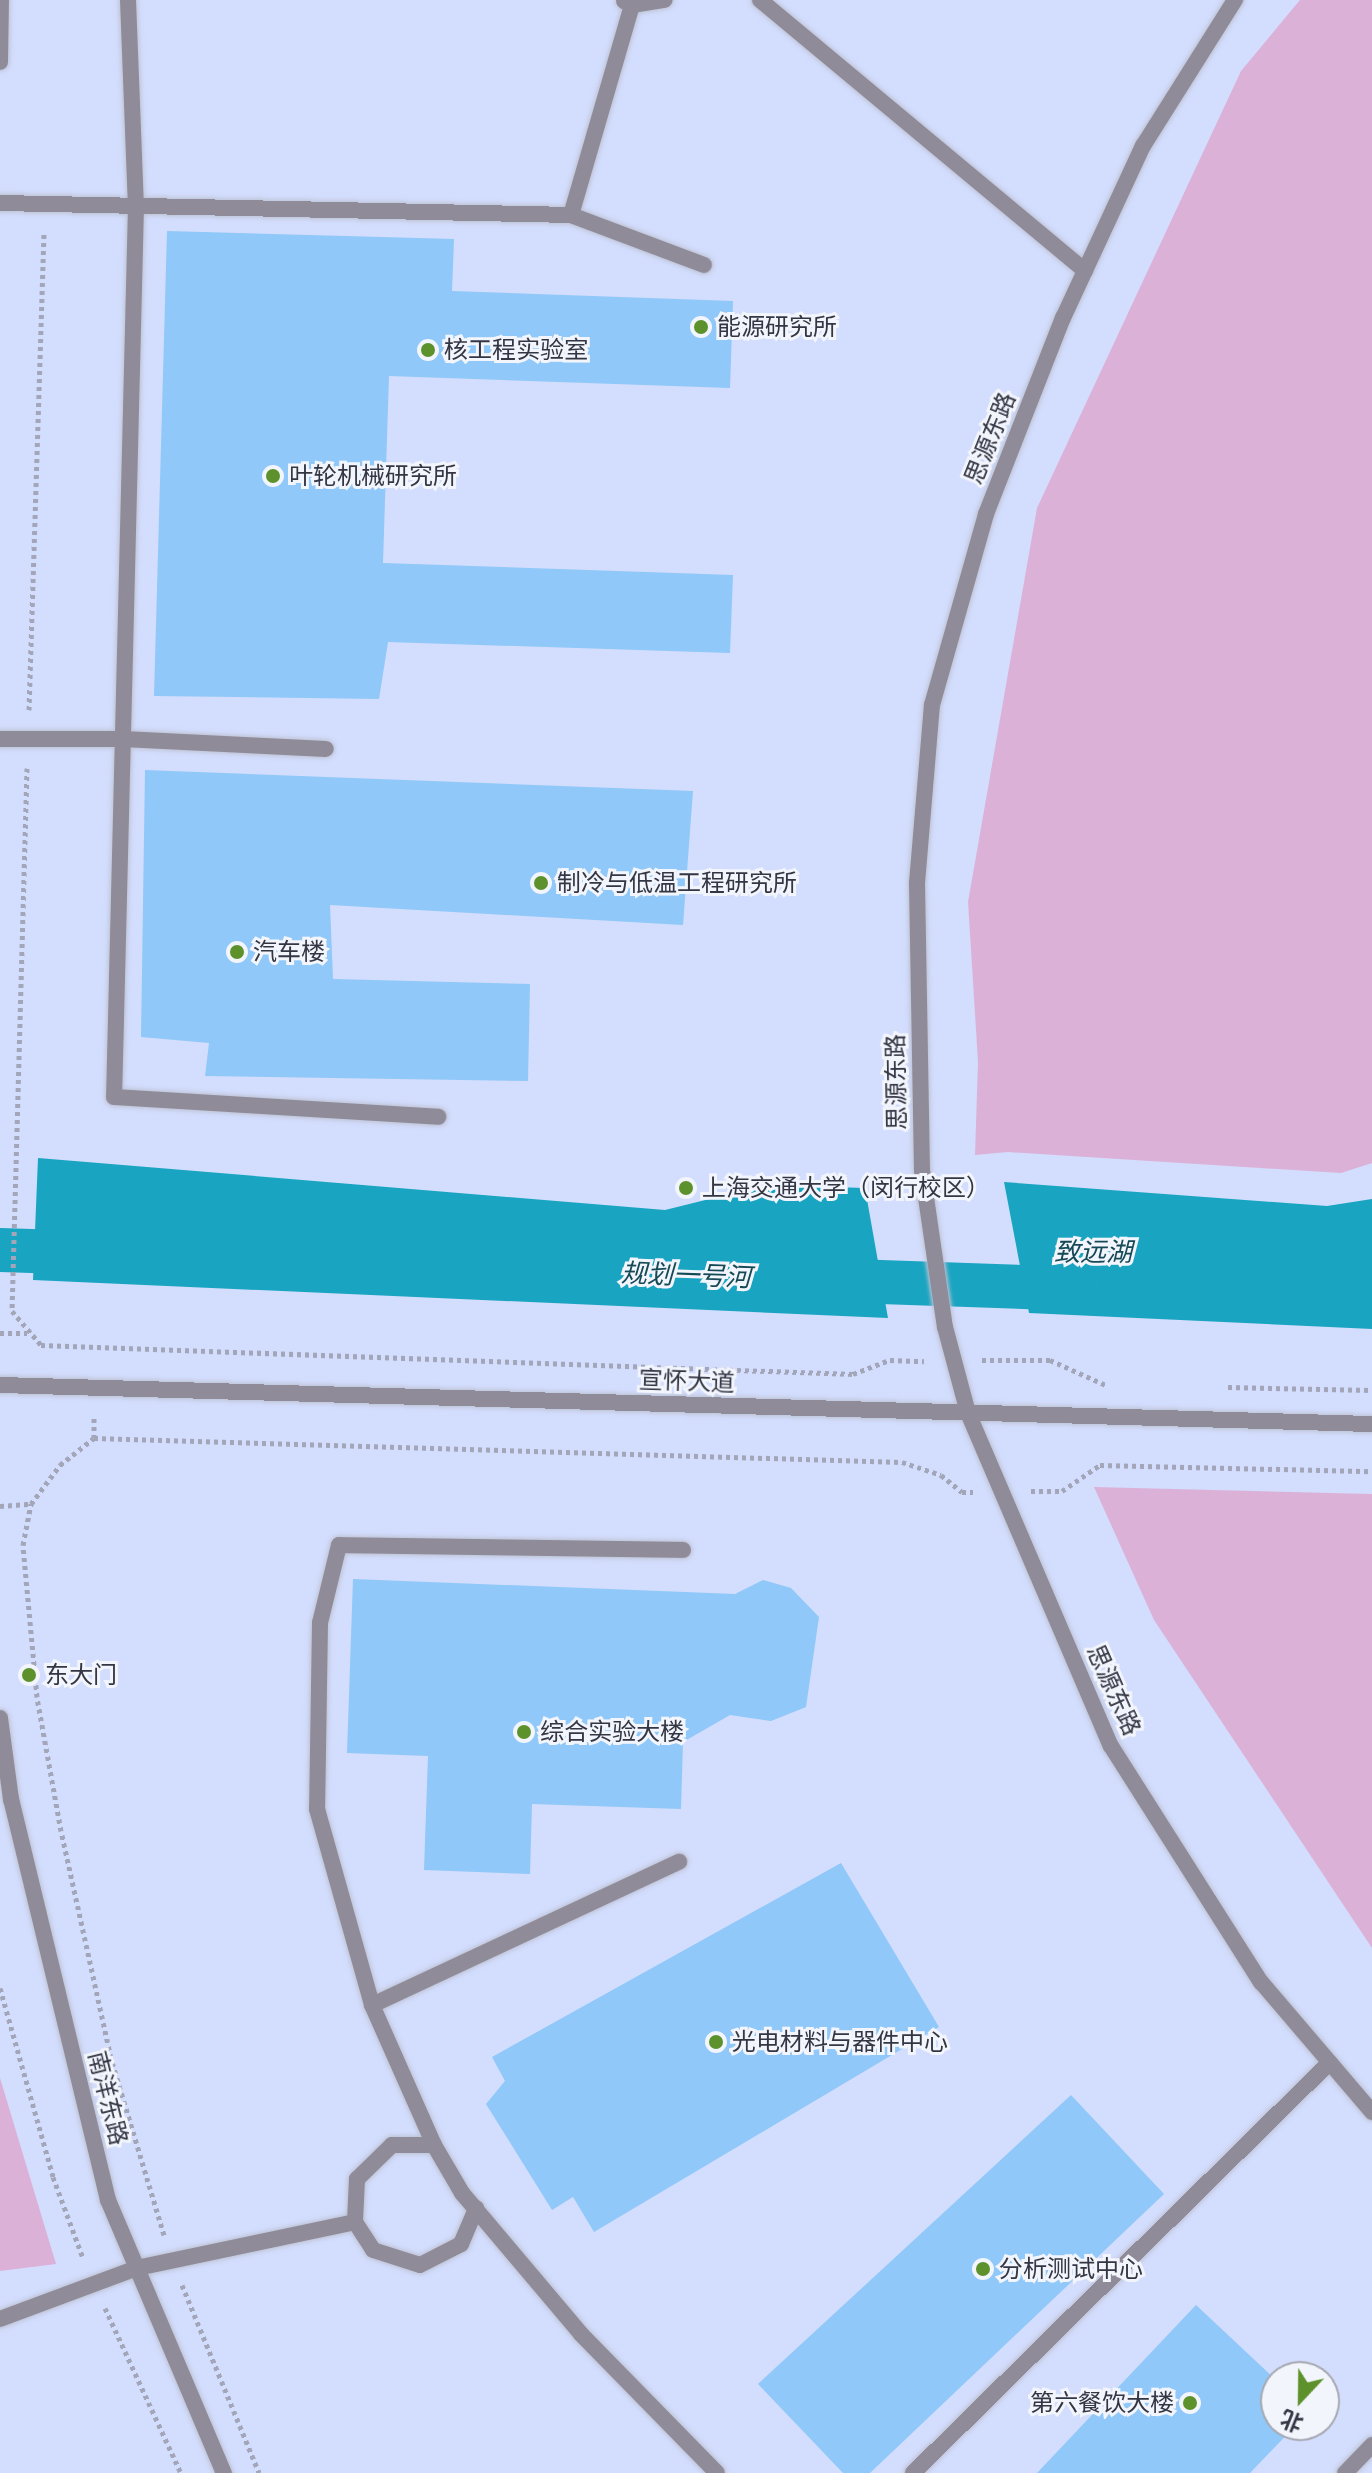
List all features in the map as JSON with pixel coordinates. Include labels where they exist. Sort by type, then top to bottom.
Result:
[{"type":"street","points":[[0,62],[1,0]]},
{"type":"street","points":[[128,0],[136,206],[114,1097],[438,1117]]},
{"type":"street","points":[[571,215],[627,2],[665,0]]},
{"type":"street","points":[[760,0],[1085,271]]},
{"type":"street","name":"思源东路","points":[[1235,0],[1143,146],[1085,271],[986,514],[932,705],[917,883],[922,1170],[945,1327],[968,1413],[1111,1746],[1261,1982],[1372,2112]]},
{"type":"street","points":[[0,203],[571,215],[704,265]]},
{"type":"street","points":[[0,739],[123,739],[326,749]]},
{"type":"street","name":"宣怀大道","points":[[0,1385],[1372,1424]]},
{"type":"street","points":[[683,1550],[339,1545],[320,1623],[317,1809],[372,2005],[434,2145],[476,2208],[581,2334],[717,2473]]},
{"type":"street","name":"南洋东路","points":[[0,1718],[11,1799],[108,2200],[224,2473]]},
{"type":"street","points":[[372,2005],[679,1862]]},
{"type":"street","points":[[913,2473],[1330,2062]]},
{"type":"street","points":[[434,2145],[392,2145],[357,2179],[355,2222],[373,2250],[420,2265],[461,2244],[476,2208]]},
{"type":"street","points":[[0,2319],[137,2268],[355,2222]]},
{"type":"street","points":[[1345,2473],[1372,2445]]},
{"type":"path","points":[[45,203],[14,1139],[12,1311],[28,1333],[41,1345],[81,1347],[853,1374],[890,1360],[1050,1360],[1105,1385],[1121,1385]]},
{"type":"path","points":[[0,1333],[28,1333]]},
{"type":"path","points":[[1215,1387],[1372,1390]]},
{"type":"path","points":[[259,2473],[171,2261],[111,2058],[59,1816],[37,1697],[23,1545],[31,1504],[60,1465],[94,1438],[902,1462],[941,1475],[962,1492],[1062,1491],[1100,1465],[1372,1471]]},
{"type":"path","points":[[0,1506],[31,1504]]},
{"type":"path","points":[[0,1988],[53,2177],[93,2284],[181,2473]]},
{"type":"shaded area","name":"上海交通大学（闵行校区）","points":[[0,0],[1372,0],[1372,2473],[0,2473]]},
{"type":"shaded area","points":[[1300,0],[1372,0],[1372,1163],[1341,1173],[1008,1152],[975,1155],[978,1062],[968,902],[1037,508],[1241,71]]},
{"type":"shaded area","points":[[1094,1487],[1372,1494],[1372,1948],[1154,1620]]},
{"type":"shaded area","points":[[0,2078],[56,2264],[0,2271]]},
{"type":"water","points":[[38,1158],[665,1210],[766,1185],[865,1188],[888,1318],[33,1280]]},
{"type":"water","name":"致远湖","points":[[1004,1182],[1327,1206],[1372,1199],[1372,1329],[1029,1313]]},
{"type":"building","name":"叶轮机械研究所","points":[[167,231],[454,239],[452,291],[733,301],[730,388],[389,376],[383,563],[733,575],[730,653],[388,642],[379,699],[154,696]]},
{"type":"building","name":"汽车楼","points":[[145,770],[693,791],[683,925],[330,905],[333,979],[530,984],[528,1081],[205,1076],[209,1043],[141,1037]]},
{"type":"building","name":"综合实验大楼","points":[[353,1579],[735,1594],[763,1580],[791,1588],[819,1617],[806,1707],[771,1721],[730,1715],[683,1742],[681,1809],[532,1804],[530,1874],[424,1870],[428,1756],[347,1753]]},
{"type":"building","name":"光电材料与器件中心","points":[[841,1863],[939,2027],[594,2232],[573,2197],[552,2210],[486,2104],[505,2081],[492,2057]]},
{"type":"building","name":"分析测试中心","points":[[1071,2095],[1164,2194],[870,2473],[843,2473],[758,2384]]},
{"type":"building","name":"第六餐饮大楼","points":[[1196,2305],[1260,2365],[1260,2441],[1281,2441],[1250,2473],[1037,2473]]},
{"type":"waterway","name":"规划一号河","points":[[0,1250],[94,1253]]},
{"type":"waterway","name":"规划一号河","points":[[823,1280],[1082,1289]]},
{"type":"place","name":"能源研究所","points":[[701,327]]},
{"type":"place","name":"核工程实验室","points":[[428,350]]},
{"type":"place","name":"叶轮机械研究所","points":[[273,476]]},
{"type":"place","name":"制冷与低温工程研究所","points":[[541,883]]},
{"type":"place","name":"汽车楼","points":[[237,952]]},
{"type":"place","name":"上海交通大学（闵行校区）","points":[[686,1188]]},
{"type":"place","name":"东大门","points":[[29,1675]]},
{"type":"place","name":"综合实验大楼","points":[[524,1732]]},
{"type":"place","name":"光电材料与器件中心","points":[[716,2042]]},
{"type":"place","name":"分析测试中心","points":[[983,2269]]},
{"type":"place","name":"第六餐饮大楼","points":[[1190,2403]]}]
